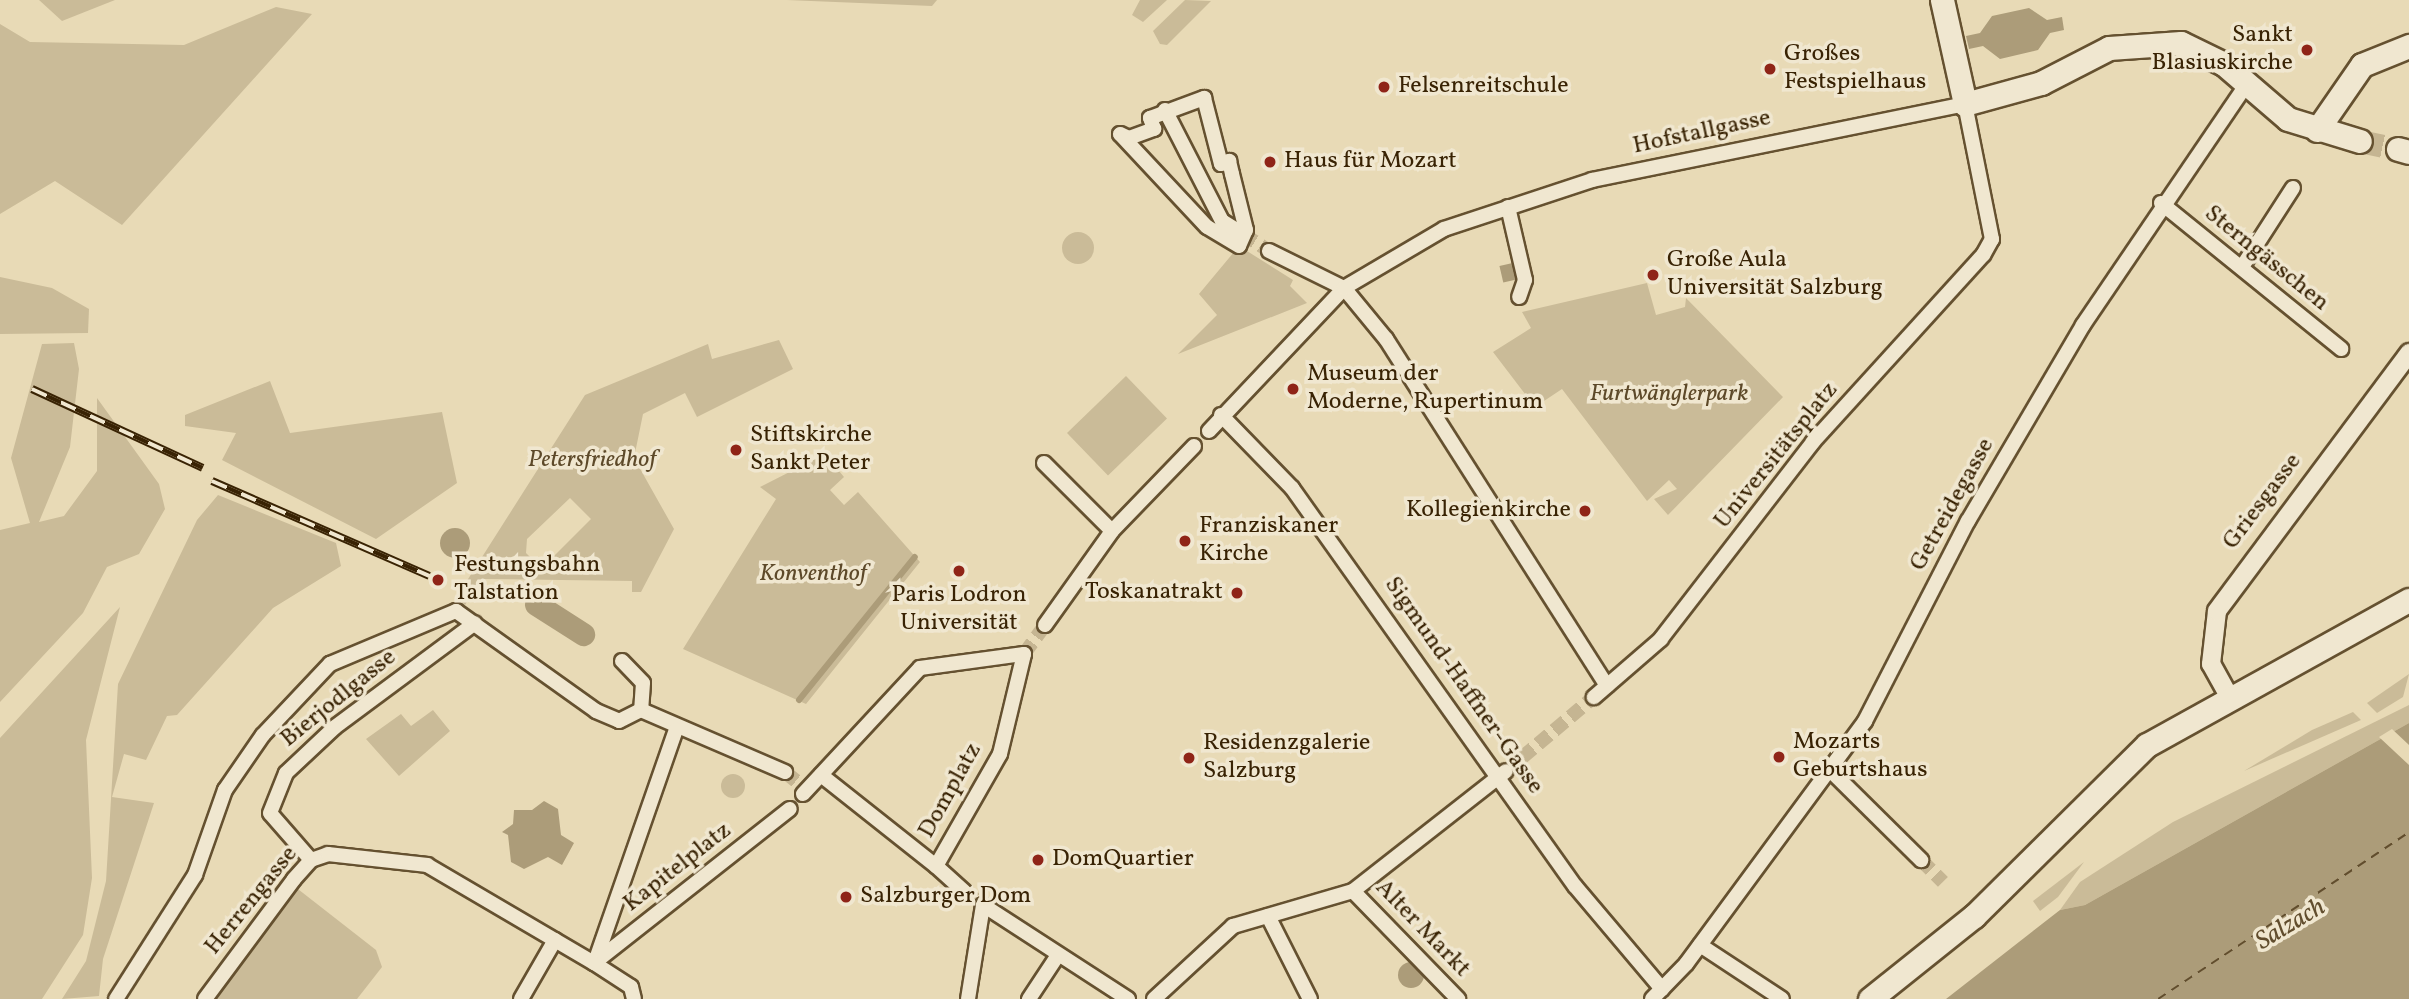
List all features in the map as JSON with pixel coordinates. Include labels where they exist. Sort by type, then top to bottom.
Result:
[{"type":"street","points":[[1942,0],[1965,104],[2041,83],[2095,53],[2123,44],[2181,43],[2210,55],[2288,119],[2323,132],[2360,141]]},
{"type":"street","points":[[2323,132],[2362,65],[2409,46]]},
{"type":"street","name":"Getreidegasse","points":[[1657,994],[1700,945],[1831,771],[1865,721],[1992,478],[2161,203],[2246,85]]},
{"type":"street","points":[[1204,98],[1221,164],[1229,162],[1243,234],[1239,246],[1207,227],[1121,134],[1129,138],[1154,129],[1150,118],[1165,110],[1204,98]]},
{"type":"street","name":"Hofstallgasse","points":[[1209,431],[1221,415],[1344,288],[1444,229],[1572,185],[1965,104]]},
{"type":"street","name":"Universitätsplatz","points":[[1594,697],[1661,639],[1813,442],[1983,254],[1992,239],[1965,104]]},
{"type":"street","points":[[1165,110],[1222,221],[1243,234]]},
{"type":"street","points":[[2242,267],[2293,188]]},
{"type":"street","name":"Sterngässchen","points":[[2161,203],[2341,349]]},
{"type":"street","points":[[1508,207],[1525,280],[1519,297]]},
{"type":"street","points":[[1269,251],[1344,288],[1386,339],[1607,686]]},
{"type":"street","name":"Griesgasse","points":[[2230,698],[2211,664],[2217,611],[2409,353]]},
{"type":"street","name":"Sigmund-Haffner-Gasse","points":[[1221,415],[1292,488],[1502,774],[1606,928],[1657,994]]},
{"type":"street","points":[[1045,625],[1112,531],[1194,446]]},
{"type":"street","points":[[1044,463],[1112,531]]},
{"type":"street","points":[[1870,999],[1974,916],[2147,745],[2230,698],[2309,658],[2409,600]]},
{"type":"street","points":[[116,999],[195,875],[225,790],[263,735],[330,664],[456,611],[596,711],[620,721],[641,710]]},
{"type":"street","name":"Bierjodlgasse","points":[[311,859],[270,813],[285,773],[335,727],[475,623]]},
{"type":"street","name":"Domplatz","points":[[804,790],[920,668],[1024,654],[1000,754],[936,866]]},
{"type":"street","points":[[622,661],[643,683],[641,710]]},
{"type":"street","points":[[641,710],[676,730],[785,772]]},
{"type":"street","name":"Kapitelplatz","points":[[594,963],[676,730]]},
{"type":"street","points":[[1831,771],[1921,860]]},
{"type":"street","name":"Alter Markt","points":[[1154,999],[1233,926],[1353,891],[1502,774]]},
{"type":"street","name":"Domplatz","points":[[821,775],[964,891]]},
{"type":"street","name":"Kapitelplatz","points":[[594,963],[790,809]]},
{"type":"street","name":"Herrengasse","points":[[205,999],[311,859],[328,854],[427,865],[555,940]]},
{"type":"street","name":"Alter Markt","points":[[1353,891],[1458,999]]},
{"type":"street","points":[[968,999],[982,905],[1128,999]]},
{"type":"street","points":[[1268,916],[1310,999]]},
{"type":"street","points":[[521,999],[555,940],[631,988],[634,999]]},
{"type":"street","points":[[1700,945],[1782,999]]},
{"type":"street","points":[[1029,999],[1058,955]]},
{"type":"green space","points":[[39,0],[115,0],[62,21]]},
{"type":"green space","points":[[787,0],[937,0],[932,6]]},
{"type":"green space","points":[[1140,0],[1167,0],[1143,22],[1132,15]]},
{"type":"green space","points":[[1185,0],[1211,1],[1167,45],[1160,44],[1153,31]]},
{"type":"green space","points":[[276,7],[312,14],[122,225],[55,181],[0,214],[0,24],[30,42],[184,45]]},
{"type":"green space","points":[[1078,232],[1089,237],[1094,248],[1089,259],[1078,264],[1067,259],[1062,248],[1067,237]]},
{"type":"green space","points":[[1239,246],[1293,280],[1290,286],[1307,303],[1178,354],[1217,315],[1199,294]]},
{"type":"green space","points":[[0,277],[52,288],[89,309],[88,333],[0,334]]},
{"type":"green space","name":"Furtwänglerpark","points":[[1647,283],[1656,315],[1685,307],[1686,298],[1783,397],[1668,515],[1654,499],[1677,489],[1669,480],[1647,501],[1562,389],[1535,407],[1493,352],[1531,328],[1522,312]]},
{"type":"green space","name":"Petersfriedhof","points":[[779,340],[793,369],[697,417],[685,393],[643,414],[634,458],[674,529],[641,592],[632,592],[632,581],[482,579],[465,605],[456,598],[585,395],[708,344],[712,359]],"holes":[[[570,498],[591,519],[548,562],[534,561],[526,553],[527,539]]]},
{"type":"green space","points":[[74,343],[79,369],[70,447],[39,522],[64,516],[97,471],[97,398],[159,484],[165,509],[139,554],[107,567],[83,613],[0,702],[0,530],[30,523],[11,458],[42,344]]},
{"type":"green space","points":[[1126,376],[1167,418],[1108,475],[1067,433]]},
{"type":"green space","points":[[270,381],[290,433],[442,412],[457,483],[376,539],[222,460],[236,433],[185,426],[185,415]]},
{"type":"green space","name":"Konventhof","points":[[825,454],[844,477],[830,490],[844,505],[858,492],[920,562],[806,704],[683,649],[776,499],[760,487]]},
{"type":"green space","points":[[218,495],[336,543],[341,566],[273,608],[177,715],[167,716],[146,760],[124,754],[112,797],[154,803],[103,959],[99,996],[62,999],[86,961],[106,881],[118,684],[197,520]]},
{"type":"green space","points":[[120,607],[86,740],[92,878],[83,935],[42,999],[0,999],[0,738]]},
{"type":"green space","points":[[2409,674],[2403,697],[2377,713],[2367,703]]},
{"type":"green space","points":[[2409,705],[2409,723],[2085,905],[2060,910],[2080,882],[2173,822]]},
{"type":"green space","points":[[433,710],[450,731],[399,776],[366,739],[401,714],[411,726]]},
{"type":"green space","points":[[2353,712],[2361,720],[2244,771],[2312,730]]},
{"type":"green space","points":[[733,774],[744,781],[745,786],[738,797],[733,798],[722,791],[721,786],[728,775]]},
{"type":"green space","points":[[2084,862],[2058,897],[2040,911],[2033,901]]},
{"type":"green space","points":[[294,886],[376,950],[382,967],[357,999],[216,999]]},
{"type":"water","points":[[2029,8],[2047,20],[2062,17],[2064,30],[2050,33],[2038,50],[2000,59],[1983,46],[1969,49],[1966,36],[1980,33],[1992,16]]},
{"type":"water","points":[[1517,262],[1521,279],[1503,283],[1499,266]]},
{"type":"water","points":[[455,528],[461,529],[469,537],[469,549],[461,557],[455,558],[449,557],[441,549],[440,543],[441,537],[449,529]]},
{"type":"water","name":"Salzach","points":[[2409,723],[2409,999],[1946,999],[2060,910],[2085,905]]},
{"type":"water","points":[[544,801],[558,809],[561,835],[574,843],[562,865],[548,857],[524,869],[511,862],[508,835],[502,832],[513,824],[514,810],[532,810]]},
{"type":"water","points":[[1411,962],[1420,966],[1424,975],[1420,984],[1411,988],[1402,984],[1398,975],[1402,966]]},
{"type":"pier","points":[[2392,729],[2409,745],[2409,765],[2379,737]]},
{"type":"waterway","points":[[799,700],[915,557]]},
{"type":"waterway","points":[[536,604],[583,634]]},
{"type":"ferry route","points":[[2158,999],[2409,832]]},
{"type":"tunnel","points":[[2360,141],[2398,149]]},
{"type":"tunnel","points":[[1243,234],[1269,251]]},
{"type":"tunnel","points":[[1024,654],[1045,625]]},
{"type":"tunnel","points":[[1506,771],[1594,697]]},
{"type":"tunnel","points":[[785,772],[801,785]]},
{"type":"tunnel","points":[[1921,860],[1943,882]]},
{"type":"tunnel","points":[[964,891],[983,905]]},
{"type":"railway","points":[[32,389],[203,468]]},
{"type":"railway","points":[[212,481],[429,576]]},
{"type":"place","name":"Sankt Blasiuskirche","points":[[2307,50]]},
{"type":"place","name":"Großes Festspielhaus","points":[[1770,69]]},
{"type":"place","name":"Felsenreitschule","points":[[1384,87]]},
{"type":"place","name":"Haus für Mozart","points":[[1270,162]]},
{"type":"place","name":"Große Aula Universität Salzburg","points":[[1653,275]]},
{"type":"place","name":"Museum der Moderne, Rupertinum","points":[[1293,389]]},
{"type":"place","name":"Stiftskirche Sankt Peter","points":[[736,450]]},
{"type":"place","name":"Kollegienkirche","points":[[1585,511]]},
{"type":"place","name":"Franziskaner Kirche","points":[[1185,541]]},
{"type":"place","name":"Paris Lodron Universität","points":[[959,571]]},
{"type":"place","name":"Festungsbahn Talstation","points":[[438,580]]},
{"type":"place","name":"Toskanatrakt","points":[[1237,593]]},
{"type":"place","name":"Mozarts Geburtshaus","points":[[1779,757]]},
{"type":"place","name":"Residenzgalerie Salzburg","points":[[1189,758]]},
{"type":"place","name":"DomQuartier","points":[[1038,860]]},
{"type":"place","name":"Salzburger Dom","points":[[846,897]]}]
